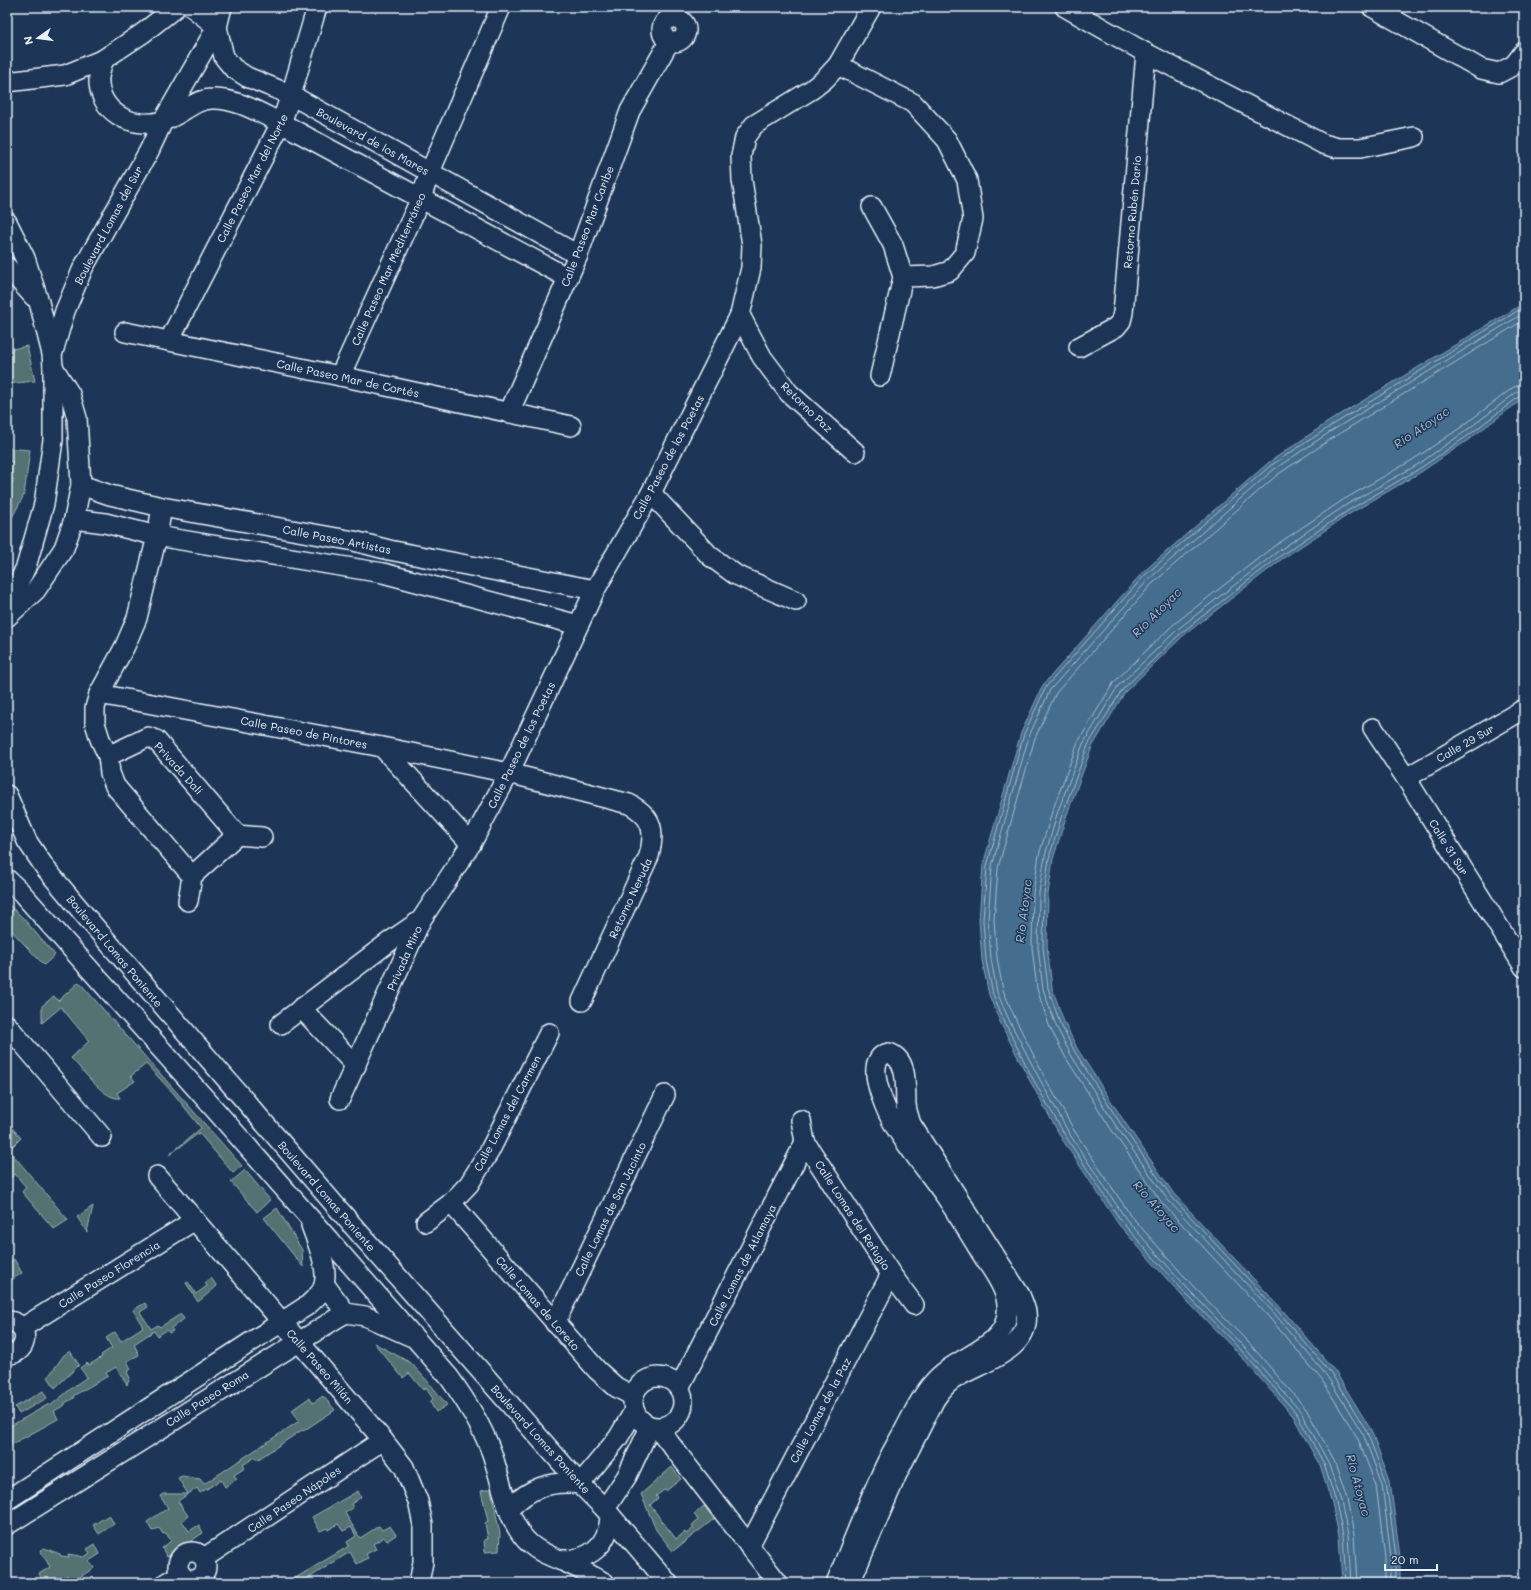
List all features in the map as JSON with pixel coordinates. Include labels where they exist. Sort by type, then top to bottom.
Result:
[{"type":"street","points":[[7,82],[65,75],[104,59],[143,33],[176,7]]},
{"type":"street","points":[[192,7],[217,28]]},
{"type":"street","name":"Boulevard Lomas del Sur","points":[[53,360],[65,311],[83,268],[149,151],[162,121],[217,28],[222,7]]},
{"type":"street","name":"Calle Paseo Mar del Norte","points":[[169,341],[281,123],[291,95],[317,7]]},
{"type":"street","name":"Calle Paseo Mar Mediterráneo","points":[[340,376],[421,198],[430,172],[502,7]]},
{"type":"street","name":"Calle Paseo de los Poetas","points":[[421,920],[471,844],[509,773],[594,590],[651,493],[740,315],[751,268],[752,245],[742,180],[741,156],[745,137],[754,125],[811,90],[825,79],[838,65],[871,7]]},
{"type":"street","points":[[1065,7],[1146,53],[1323,144],[1338,148],[1360,148],[1414,137]]},
{"type":"street","points":[[1377,8],[1481,69],[1499,73],[1514,65],[1524,52]]},
{"type":"street","name":"Calle Paseo Mar Caribe","points":[[509,413],[578,255],[630,111],[669,42],[662,35],[663,25],[670,18],[682,13]]},
{"type":"street","name":"Boulevard de los Mares","points":[[217,28],[224,57],[232,68],[247,77],[291,95],[578,255]]},
{"type":"street","name":"Retorno Rubén Darío","points":[[1079,347],[1116,327],[1121,321],[1123,313],[1146,53]]},
{"type":"street","points":[[104,59],[99,76],[100,91],[105,102],[120,118],[139,124],[162,121],[200,101],[210,99],[221,99],[247,107],[281,123],[568,278]]},
{"type":"street","points":[[838,65],[913,103],[947,140],[967,180],[973,219],[965,253],[950,271],[933,276],[903,277]]},
{"type":"street","points":[[872,207],[893,245],[903,277],[880,376]]},
{"type":"street","points":[[7,222],[25,258],[39,302],[53,360],[70,394],[77,418],[81,485],[74,519],[64,548],[36,590],[7,617]]},
{"type":"street","points":[[7,267],[39,302]]},
{"type":"street","name":"Retorno Paz","points":[[740,315],[762,357],[789,393],[855,452]]},
{"type":"street","name":"Calle Paseo Mar de Cortés","points":[[125,332],[340,376],[571,426]]},
{"type":"street","points":[[7,608],[26,567],[44,504],[53,440],[53,360]]},
{"type":"street","name":"Calle Paseo Artistas","points":[[81,485],[110,495],[162,507],[354,541],[389,550],[594,590]]},
{"type":"street","points":[[651,493],[710,556],[736,576],[796,601]]},
{"type":"street","points":[[162,507],[157,536],[137,618],[125,646],[99,694],[95,708],[95,723],[100,739],[108,756],[110,773],[115,786],[192,876]]},
{"type":"street","points":[[74,519],[105,523],[157,536],[383,573],[578,625]]},
{"type":"street","points":[[347,568],[354,541]]},
{"type":"street","points":[[383,573],[389,550]]},
{"type":"street","name":"Calle Paseo de Pintores","points":[[99,694],[382,747],[509,773]]},
{"type":"street","name":"Calle 29 Sur","points":[[1406,778],[1524,709]]},
{"type":"street","name":"Calle 31 Sur","points":[[1373,728],[1524,967]]},
{"type":"street","name":"Privada Dalí","points":[[108,756],[148,737],[156,740],[237,835]]},
{"type":"street","points":[[382,747],[471,844]]},
{"type":"street","name":"Retorno Neruda","points":[[509,773],[629,804],[640,810],[649,820],[653,839],[650,856],[582,1001]]},
{"type":"street","name":"Boulevard Lomas Poniente","points":[[7,795],[27,840],[50,874],[203,1054],[580,1484],[608,1512],[668,1583]]},
{"type":"street","points":[[188,901],[192,876],[237,835],[262,837]]},
{"type":"street","points":[[7,879],[20,891],[449,1377],[469,1405],[481,1428],[491,1452],[509,1509],[516,1526],[528,1543],[536,1549],[605,1583]]},
{"type":"street","name":"Privada Miro","points":[[281,1024],[389,942],[421,920]]},
{"type":"street","name":"Privada Miro","points":[[340,1099],[421,920]]},
{"type":"street","points":[[301,1008],[356,1066]]},
{"type":"street","points":[[7,1025],[102,1137]]},
{"type":"street","name":"Calle Lomas del Carmen","points":[[426,1222],[451,1203],[469,1184],[489,1152],[549,1033]]},
{"type":"street","points":[[836,1583],[891,1470],[942,1389],[972,1369],[1004,1354],[1012,1348],[1020,1338],[1026,1324],[1026,1312],[1020,1295],[911,1124],[906,1106],[904,1076],[898,1058],[890,1053],[879,1058],[876,1064],[878,1086],[888,1113],[902,1137],[947,1199],[1002,1286],[1008,1309],[1006,1324],[996,1339],[952,1366],[932,1383],[915,1410],[891,1470],[850,1583]]},
{"type":"street","name":"Calle Lomas de San Jacinto","points":[[555,1323],[665,1095]]},
{"type":"street","name":"Calle Lomas del Refugio","points":[[801,1120],[805,1142],[891,1274],[914,1305]]},
{"type":"street","name":"Calle Lomas de Atlamaya","points":[[679,1388],[805,1142]]},
{"type":"street","name":"Calle Paseo Milán","points":[[157,1176],[282,1321],[404,1467],[418,1501],[423,1525],[423,1562],[419,1583]]},
{"type":"street","name":"Calle Lomas de Loreto","points":[[451,1203],[597,1370],[633,1403]]},
{"type":"street","points":[[308,1217],[322,1258],[325,1275],[324,1285],[346,1313],[365,1316],[415,1338]]},
{"type":"street","name":"Calle Paseo Florencia","points":[[15,1325],[195,1220]]},
{"type":"street","name":"Calle Lomas de la Paz","points":[[749,1546],[891,1274]]},
{"type":"street","name":"Calle Paseo Roma","points":[[7,1500],[309,1304],[320,1294],[324,1285]]},
{"type":"street","name":"Calle Paseo Roma","points":[[7,1525],[323,1325],[346,1313]]},
{"type":"street","points":[[7,1354],[17,1352],[25,1341],[25,1335],[15,1325]]},
{"type":"street","points":[[1002,1331],[1020,1338]]},
{"type":"street","points":[[509,1509],[521,1498],[536,1488],[557,1482],[580,1484],[616,1440],[633,1403],[636,1388],[649,1378],[658,1376],[673,1382],[679,1388],[683,1398],[682,1409],[677,1419],[668,1425],[654,1427]]},
{"type":"street","points":[[633,1403],[638,1418],[654,1427],[778,1583]]},
{"type":"street","points":[[560,1560],[576,1559],[592,1553],[600,1545],[606,1536],[610,1525],[608,1512],[626,1476],[654,1427]]},
{"type":"street","name":"Calle Paseo Nápoles","points":[[173,1578],[179,1563],[185,1554],[195,1552],[204,1558],[383,1440]]},
{"type":"green space","points":[[27,346],[35,381],[7,384],[7,350]]},
{"type":"green space","points":[[7,448],[30,450],[24,495],[7,527],[7,492],[14,479],[10,479],[13,462],[7,461]]},
{"type":"green space","points":[[7,903],[23,918],[55,955],[44,965],[7,926]]},
{"type":"green space","points":[[79,982],[242,1166],[233,1173],[199,1133],[169,1155],[201,1128],[174,1094],[146,1064],[131,1076],[135,1081],[117,1093],[120,1098],[114,1098],[107,1094],[87,1076],[71,1058],[89,1041],[61,1007],[42,1023],[42,1006],[54,996],[58,1001]]},
{"type":"green space","points":[[7,1122],[21,1138],[9,1150],[68,1220],[54,1229],[22,1192],[26,1187],[15,1174],[7,1181]]},
{"type":"green space","points":[[245,1170],[270,1200],[257,1212],[231,1182]]},
{"type":"green space","points":[[93,1206],[87,1232],[77,1217]]},
{"type":"green space","points":[[277,1208],[302,1250],[303,1267],[264,1218]]},
{"type":"green space","points":[[14,1259],[22,1273],[7,1283],[7,1263]]},
{"type":"green space","points":[[211,1278],[217,1286],[198,1302],[186,1283],[188,1282],[196,1294],[207,1286],[205,1283]]},
{"type":"green space","points":[[145,1303],[148,1307],[140,1312],[151,1329],[158,1325],[160,1327],[181,1314],[184,1319],[171,1328],[173,1331],[169,1333],[167,1330],[157,1336],[154,1331],[134,1344],[139,1355],[127,1361],[131,1369],[127,1372],[130,1378],[127,1385],[116,1367],[106,1373],[108,1376],[73,1396],[74,1398],[54,1411],[58,1419],[7,1447],[7,1428],[49,1404],[50,1406],[87,1377],[80,1368],[87,1363],[89,1365],[102,1357],[101,1355],[112,1348],[106,1338],[115,1332],[121,1341],[143,1327],[133,1310]]},
{"type":"green space","points":[[374,1343],[411,1363],[447,1405],[436,1412],[430,1402],[433,1399],[426,1388],[423,1390],[409,1373],[403,1378]]},
{"type":"green space","points":[[70,1351],[79,1365],[55,1388],[48,1377],[64,1355]]},
{"type":"green space","points":[[43,1391],[47,1398],[19,1414],[15,1407]]},
{"type":"green space","points":[[323,1396],[335,1410],[257,1460],[255,1457],[243,1465],[245,1468],[234,1475],[237,1479],[225,1487],[221,1480],[200,1493],[197,1488],[178,1501],[188,1516],[182,1521],[189,1531],[199,1525],[203,1533],[167,1557],[162,1548],[171,1541],[166,1533],[163,1534],[159,1528],[152,1531],[147,1522],[168,1508],[160,1496],[163,1494],[188,1494],[178,1478],[182,1476],[200,1479],[204,1484],[299,1421],[292,1410],[309,1398],[313,1403]]},
{"type":"green space","points":[[672,1467],[681,1479],[666,1491],[664,1490],[656,1496],[658,1498],[650,1505],[676,1539],[685,1532],[686,1534],[694,1528],[692,1525],[698,1520],[694,1514],[704,1506],[714,1519],[673,1551],[656,1530],[641,1494]]},
{"type":"green space","points":[[491,1489],[500,1534],[499,1551],[485,1552],[484,1540],[488,1539],[485,1523],[488,1521],[481,1491]]},
{"type":"green space","points":[[358,1491],[361,1497],[351,1504],[353,1508],[345,1513],[360,1538],[379,1526],[382,1530],[390,1526],[396,1535],[387,1541],[384,1537],[373,1544],[376,1549],[366,1554],[368,1558],[357,1564],[350,1552],[301,1583],[287,1583],[349,1546],[347,1542],[356,1536],[351,1527],[343,1531],[338,1524],[328,1530],[327,1528],[320,1531],[312,1517]]},
{"type":"green space","points":[[109,1515],[114,1524],[99,1534],[93,1525]]},
{"type":"green space","points":[[95,1544],[100,1554],[89,1561],[94,1568],[72,1582],[67,1575],[62,1579],[64,1583],[44,1583],[39,1574],[50,1567],[40,1550],[44,1548],[60,1554],[61,1556],[69,1557],[68,1554],[84,1557],[90,1553],[87,1549]]},
{"type":"water","name":"Río Atoyac","points":[[1524,303],[1524,398],[1468,440],[1421,472],[1351,513],[1282,559],[1183,636],[1125,692],[1092,747],[1066,817],[1053,859],[1048,894],[1047,946],[1052,988],[1064,1022],[1078,1050],[1174,1194],[1279,1306],[1335,1371],[1371,1430],[1390,1481],[1400,1557],[1400,1583],[1342,1583],[1339,1536],[1332,1503],[1320,1466],[1293,1416],[1238,1353],[1182,1296],[1119,1225],[1062,1139],[1001,1024],[989,995],[982,960],[979,920],[983,865],[1021,733],[1043,685],[1142,573],[1268,463],[1328,422]]}]
